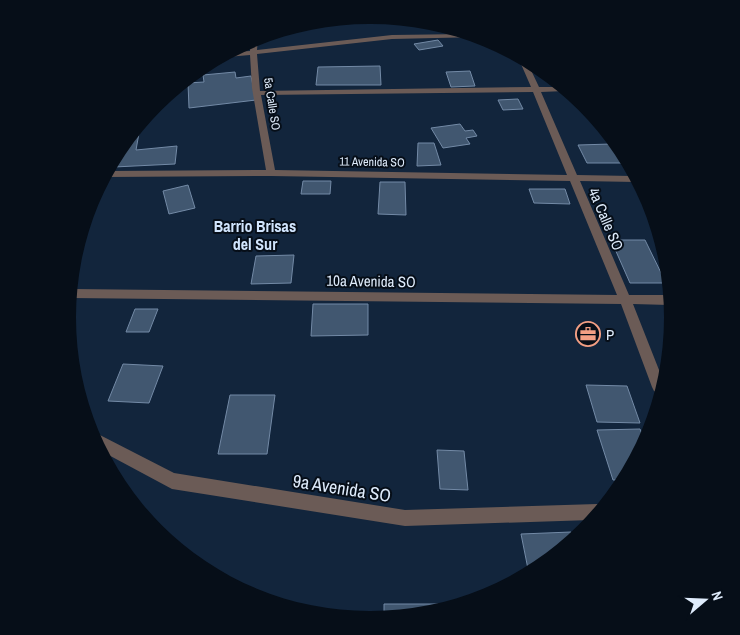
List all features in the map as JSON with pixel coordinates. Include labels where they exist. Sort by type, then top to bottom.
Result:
[{"type":"street","points":[[241,53],[392,37],[454,36]]},
{"type":"street","name":"5a Calle SO","points":[[253,48],[258,93],[271,173]]},
{"type":"street","name":"4a Calle SO","points":[[527,69],[657,381]]},
{"type":"street","points":[[258,93],[555,89]]},
{"type":"street","name":"11 Avenida SO","points":[[114,174],[271,173],[628,179]]},
{"type":"street","name":"10a Avenida SO","points":[[77,294],[663,300]]},
{"type":"street","name":"9a Avenida SO","points":[[106,446],[172,482],[405,518],[590,512]]},
{"type":"building","points":[[438,40],[443,46],[419,50],[414,44]]},
{"type":"building","points":[[380,66],[381,85],[316,85],[318,67]]},
{"type":"building","points":[[470,71],[475,86],[451,87],[446,72]]},
{"type":"building","points":[[235,72],[236,78],[251,76],[256,100],[189,108],[188,86],[193,83],[204,82],[204,75]]},
{"type":"building","points":[[518,99],[523,109],[503,110],[498,100]]},
{"type":"building","points":[[460,124],[465,131],[473,130],[477,136],[466,138],[470,144],[443,148],[431,128]]},
{"type":"building","points":[[138,137],[136,150],[177,146],[175,164],[118,167]]},
{"type":"building","points":[[418,143],[434,143],[441,165],[417,166]]},
{"type":"building","points":[[607,144],[619,163],[587,163],[578,145]]},
{"type":"building","points":[[303,181],[331,181],[330,194],[301,194]]},
{"type":"building","points":[[380,182],[405,182],[406,215],[378,214]]},
{"type":"building","points":[[188,185],[195,208],[169,214],[163,191]]},
{"type":"building","points":[[529,189],[565,189],[570,204],[534,203]]},
{"type":"building","points":[[611,240],[645,240],[660,270],[661,283],[630,283]]},
{"type":"building","points":[[294,255],[291,283],[251,284],[256,256]]},
{"type":"building","points":[[313,304],[368,304],[368,335],[311,336]]},
{"type":"building","points":[[135,309],[158,309],[149,332],[126,332]]},
{"type":"building","points":[[123,364],[163,366],[149,403],[108,401]]},
{"type":"building","points":[[586,385],[627,386],[640,423],[597,422]]},
{"type":"building","points":[[230,395],[275,395],[267,454],[218,454]]},
{"type":"building","points":[[640,429],[641,431],[615,480],[613,480],[597,430]]},
{"type":"building","points":[[437,450],[464,451],[468,490],[440,489]]},
{"type":"building","points":[[570,532],[549,551],[527,566],[521,534]]},
{"type":"building","points":[[384,604],[435,604],[408,609],[384,611]]},
{"type":"place","name":"P","points":[[588,334]]},
{"type":"district","name":"Barrio Brisas del Sur","points":[[255,235]]}]
